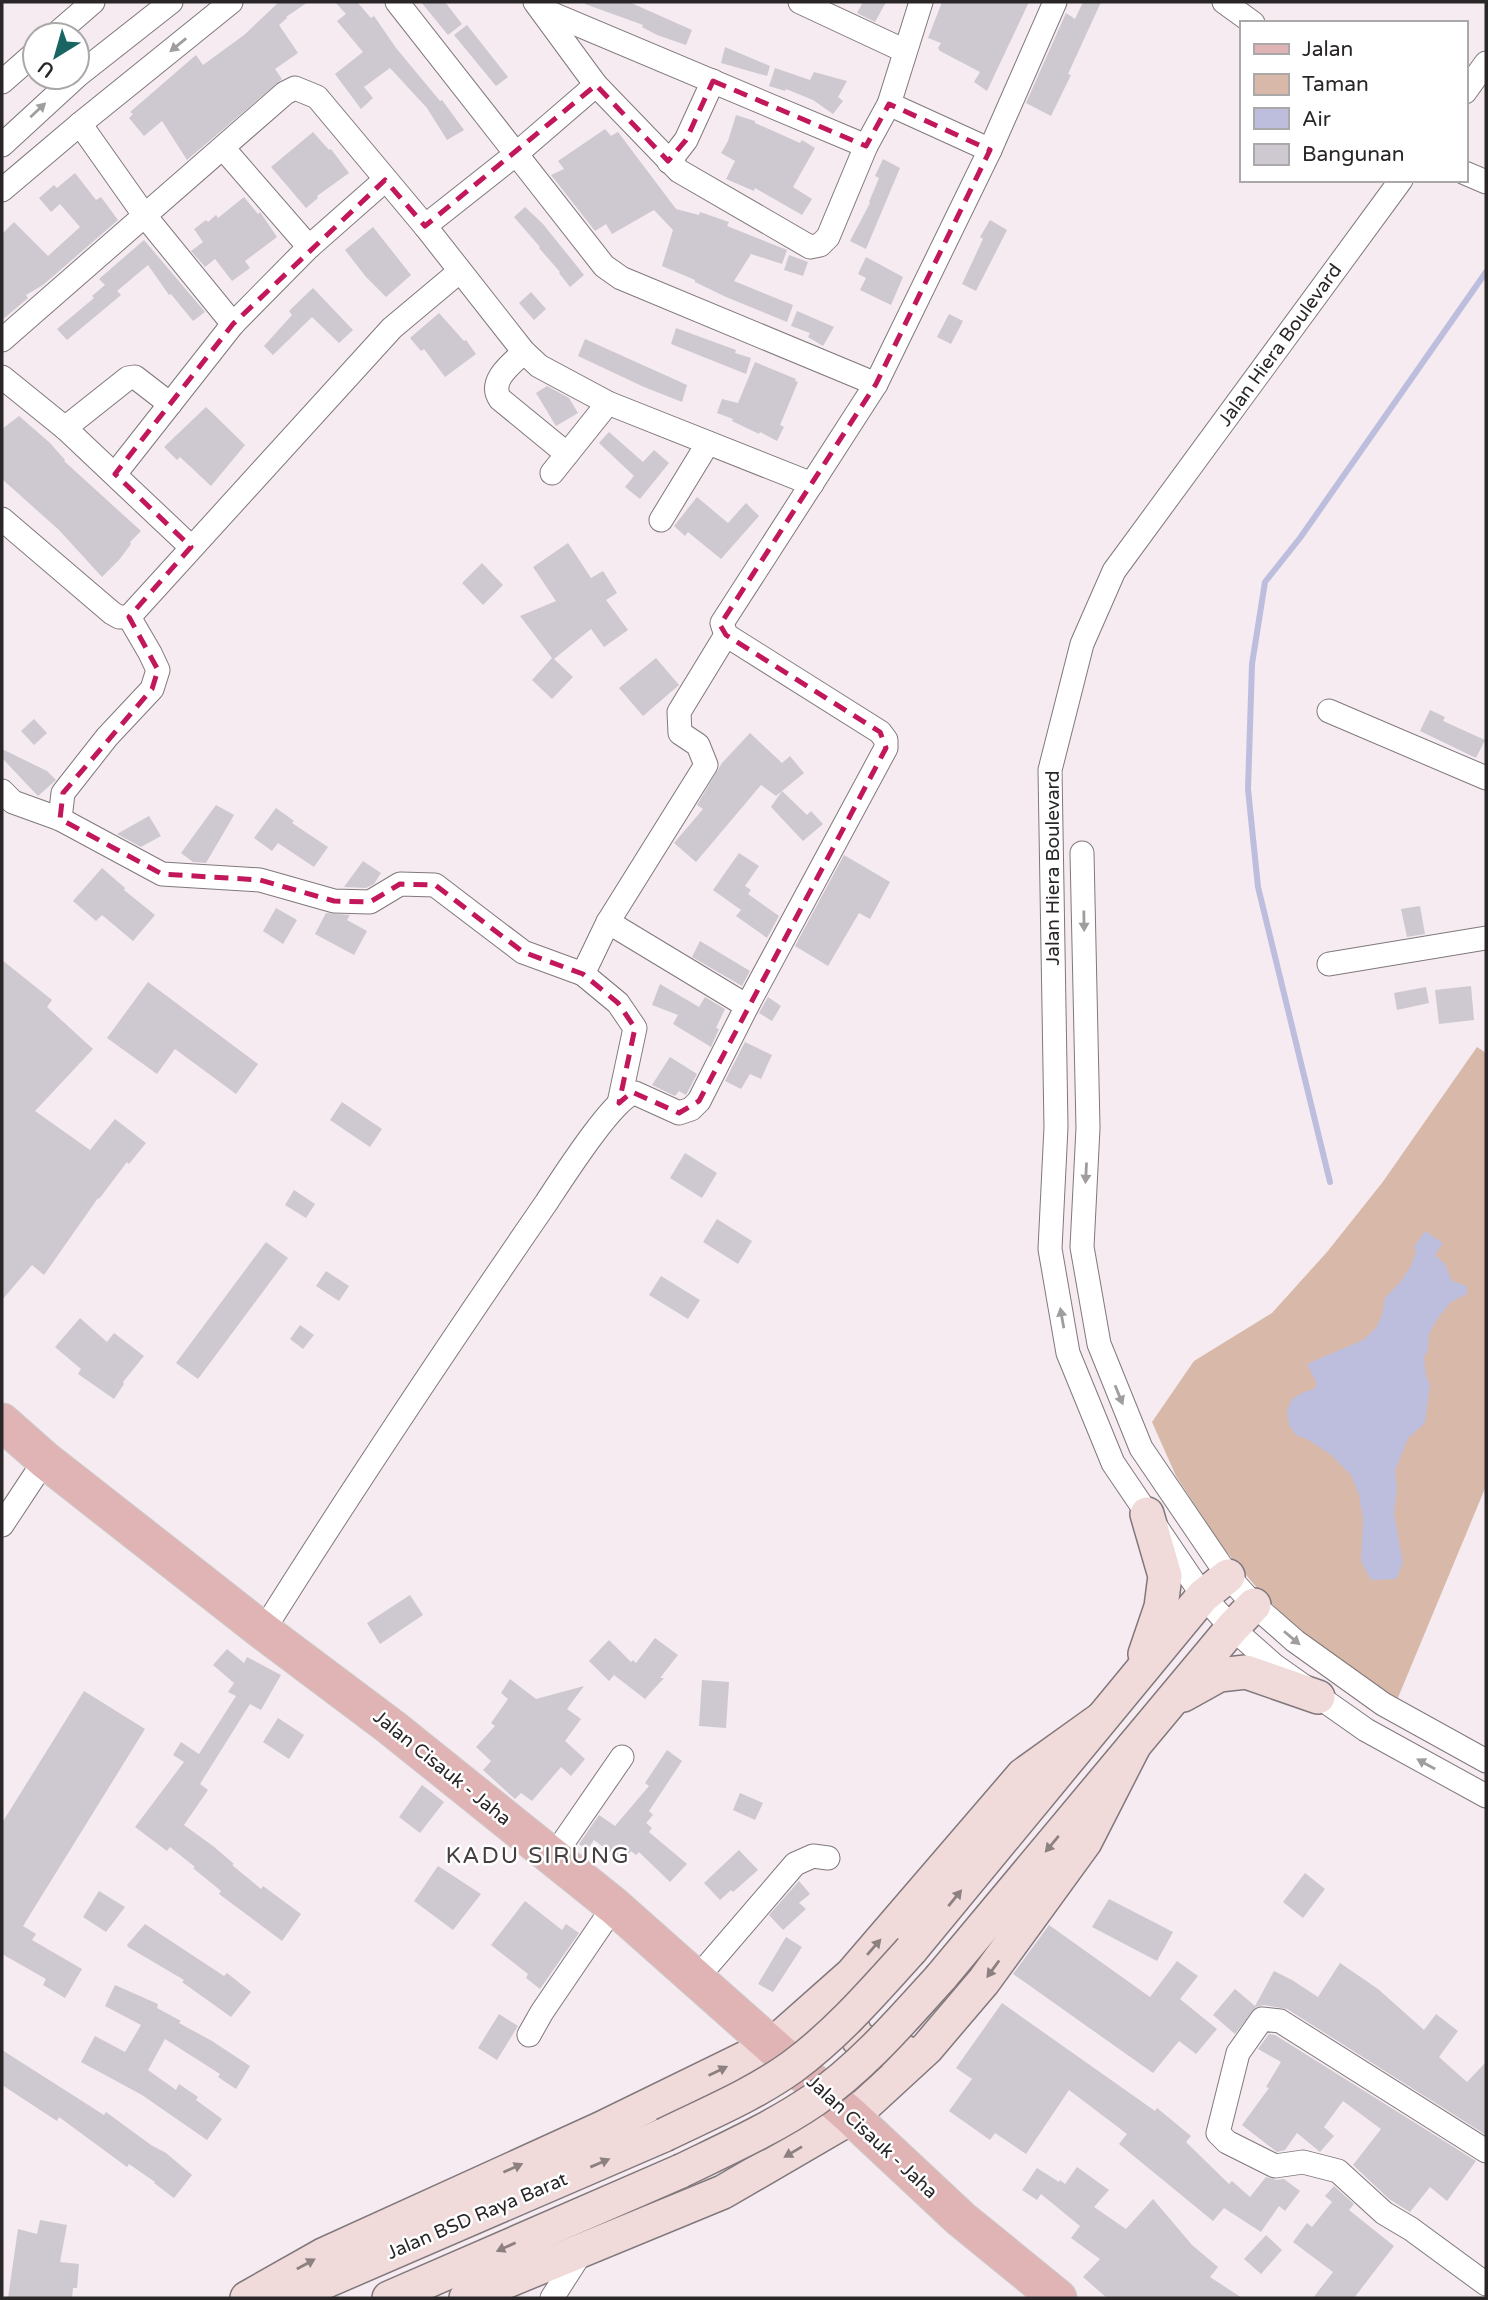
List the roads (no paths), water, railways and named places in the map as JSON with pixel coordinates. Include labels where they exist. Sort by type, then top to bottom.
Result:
[{"type":"main road","name":"Jalan Cisauk - Jaha","points":[[2,1422],[45,1460],[263,1631],[391,1727],[614,1906],[852,2117],[961,2219],[1058,2298]]},
{"type":"main road","points":[[1139,1673],[1161,1607],[1165,1576],[1147,1514]]},
{"type":"main road","points":[[247,2298],[323,2255],[600,2129],[772,2045],[852,1973],[1023,1775],[1101,1719],[1215,1586]]},
{"type":"main road","points":[[488,2295],[584,2248],[723,2192],[852,2117],[927,2048],[984,1981],[1085,1842],[1134,1746],[1243,1617]]},
{"type":"main road","points":[[1170,1702],[1219,1675],[1246,1672],[1318,1698]]},
{"type":"main road","name":"Jalan BSD Raya Barat","points":[[291,2298],[320,2283],[664,2136],[737,2099],[791,2067],[853,2014],[911,1950],[1101,1719]]},
{"type":"main road","name":"Jalan BSD Raya Barat","points":[[390,2298],[681,2171],[756,2134],[815,2099],[881,2043],[941,1977],[1134,1746]]},
{"type":"main road","points":[[852,1973],[843,2009],[858,2039],[893,2052],[927,2048]]},
{"type":"main road","points":[[672,2093],[708,2101],[732,2130],[740,2168],[723,2192]]},
{"type":"street","points":[[71,21],[93,2]]},
{"type":"street","points":[[91,66],[171,2]]},
{"type":"street","points":[[2,190],[79,124],[231,2]]},
{"type":"street","points":[[397,2],[604,266],[621,278],[876,384]]},
{"type":"street","points":[[800,2],[905,51]]},
{"type":"street","points":[[538,6],[596,85],[679,171],[810,247],[820,245],[828,237],[866,146],[889,104],[921,2]]},
{"type":"street","points":[[263,1631],[448,1346],[585,1146],[619,1103],[629,1094],[635,1093],[679,1113],[691,1110],[699,1101],[886,748],[886,740],[880,732],[726,635],[722,623],[876,384],[990,150],[1055,2]]},
{"type":"street","points":[[1224,2],[1250,21]]},
{"type":"street","points":[[538,6],[866,146]]},
{"type":"street","points":[[1467,89],[1486,63]]},
{"type":"street","points":[[2,82],[21,65]]},
{"type":"street","points":[[669,162],[686,140],[713,81]]},
{"type":"street","points":[[425,226],[516,154],[596,85]]},
{"type":"street","points":[[2,340],[285,93],[295,88],[317,97],[425,226],[524,352],[539,366],[608,403],[812,484]]},
{"type":"street","points":[[2,145],[62,91]]},
{"type":"street","points":[[889,104],[990,150]]},
{"type":"street","points":[[79,124],[145,216],[233,324]]},
{"type":"street","points":[[223,148],[309,247]]},
{"type":"street","points":[[1467,174],[1486,182]]},
{"type":"street","points":[[115,474],[233,324],[309,247],[386,180]]},
{"type":"street","name":"Jalan Hiera Boulevard","points":[[1400,182],[1114,572],[1082,644],[1050,770],[1056,1127],[1050,1249],[1068,1353],[1113,1463],[1147,1514],[1243,1617],[1275,1666],[1366,1730],[1486,1796]]},
{"type":"street","points":[[2,519],[119,617],[128,617],[392,328],[460,271]]},
{"type":"street","points":[[524,352],[502,374],[495,388],[496,393],[567,454]]},
{"type":"street","points":[[2,377],[65,429],[191,547]]},
{"type":"street","points":[[65,429],[128,377],[135,377],[170,404]]},
{"type":"street","points":[[552,473],[608,403]]},
{"type":"street","points":[[661,520],[708,443]]},
{"type":"street","points":[[60,819],[63,793],[107,737],[152,689],[158,670],[128,617]]},
{"type":"street","points":[[583,974],[608,922],[706,765],[698,746],[680,733],[679,712],[726,635]]},
{"type":"street","points":[[1329,711],[1486,778]]},
{"type":"street","points":[[2,791],[13,802],[60,819],[162,874],[260,880],[334,901],[370,902],[400,884],[435,886],[523,952],[583,974],[618,1003],[635,1028],[619,1103]]},
{"type":"street","name":"Jalan Hiera Boulevard","points":[[1082,853],[1088,1128],[1082,1247],[1099,1344],[1141,1448],[1215,1586]]},
{"type":"street","points":[[608,922],[747,1006]]},
{"type":"street","points":[[1329,964],[1486,938]]},
{"type":"street","points":[[1056,1127],[1088,1128]]},
{"type":"street","points":[[2,1525],[45,1460]]},
{"type":"street","points":[[1215,1586],[1243,1617]]},
{"type":"street","name":"Jalan Hiera Boulevard","points":[[1243,1617],[1295,1641],[1383,1704],[1486,1761]]},
{"type":"street","points":[[553,1857],[622,1757]]},
{"type":"street","points":[[697,1978],[795,1864],[813,1856],[828,1858]]},
{"type":"street","points":[[529,2035],[614,1906]]},
{"type":"street","points":[[1486,2151],[1280,2021],[1262,2019],[1238,2053],[1218,2133],[1227,2142],[1275,2166],[1303,2162],[1338,2171],[1384,2213],[1411,2229],[1486,2284]]},
{"type":"street","points":[[552,2298],[584,2248]]},
{"type":"water","points":[[1425,1231],[1443,1243],[1435,1255],[1445,1264],[1452,1281],[1467,1286],[1467,1294],[1451,1302],[1429,1334],[1428,1350],[1424,1357],[1426,1376],[1430,1384],[1425,1423],[1408,1438],[1395,1471],[1397,1488],[1394,1514],[1403,1563],[1396,1579],[1371,1580],[1361,1561],[1363,1518],[1359,1495],[1351,1475],[1331,1455],[1309,1440],[1296,1435],[1289,1425],[1287,1411],[1292,1399],[1314,1389],[1317,1384],[1307,1364],[1363,1340],[1376,1328],[1385,1298],[1411,1266],[1416,1252],[1414,1247]]},
{"type":"waterway","points":[[1330,1182],[1258,887],[1248,789],[1252,664],[1265,582],[1300,538],[1486,272]]},
{"type":"district","name":"KADU SIRUNG","points":[[538,1856]]}]
